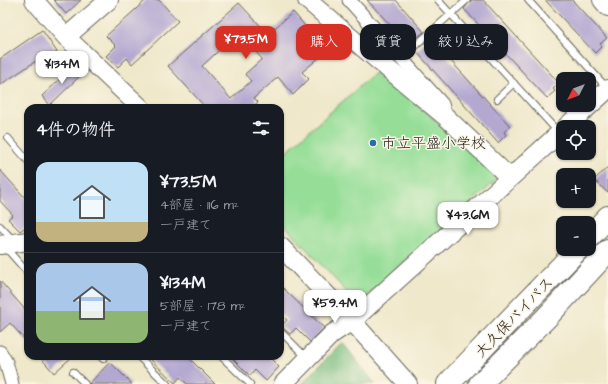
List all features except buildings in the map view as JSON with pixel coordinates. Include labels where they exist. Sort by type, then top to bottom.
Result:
[{"type":"highway","points":[[596,230],[608,217]]},
{"type":"highway","name":"大久保バイパス","points":[[480,384],[546,318],[608,251]]},
{"type":"highway","name":"大久保バイパス","points":[[448,384],[571,256]]},
{"type":"street","points":[[34,0],[66,37],[137,104]]},
{"type":"street","points":[[66,37],[109,0]]},
{"type":"street","points":[[308,0],[446,117],[510,178]]},
{"type":"street","points":[[350,0],[371,24]]},
{"type":"street","points":[[602,0],[608,7]]},
{"type":"street","points":[[403,60],[442,104],[446,117]]},
{"type":"street","points":[[574,120],[608,89]]},
{"type":"street","points":[[283,384],[332,334],[352,321],[556,136]]},
{"type":"street","points":[[284,250],[352,321],[408,384]]},
{"type":"street","points":[[0,352],[6,362],[12,384]]},
{"type":"lane","points":[[438,0],[460,24]]},
{"type":"lane","points":[[416,45],[467,0]]},
{"type":"lane","points":[[528,0],[608,89]]},
{"type":"lane","points":[[493,60],[556,123]]},
{"type":"lane","points":[[497,99],[514,83]]},
{"type":"lane","points":[[8,138],[24,156]]},
{"type":"lane","points":[[0,226],[12,243],[24,266]]},
{"type":"lane","points":[[284,335],[307,358]]},
{"type":"lane","points":[[142,360],[167,384]]},
{"type":"lane","points":[[225,360],[250,384]]},
{"type":"lane","points":[[73,372],[85,384]]},
{"type":"green space","points":[[378,70],[500,177],[358,304],[284,225],[284,153]]},
{"type":"green space","points":[[342,342],[375,384],[302,384]]},
{"type":"place","name":"市立平盛小学校","points":[[373,143]]}]
